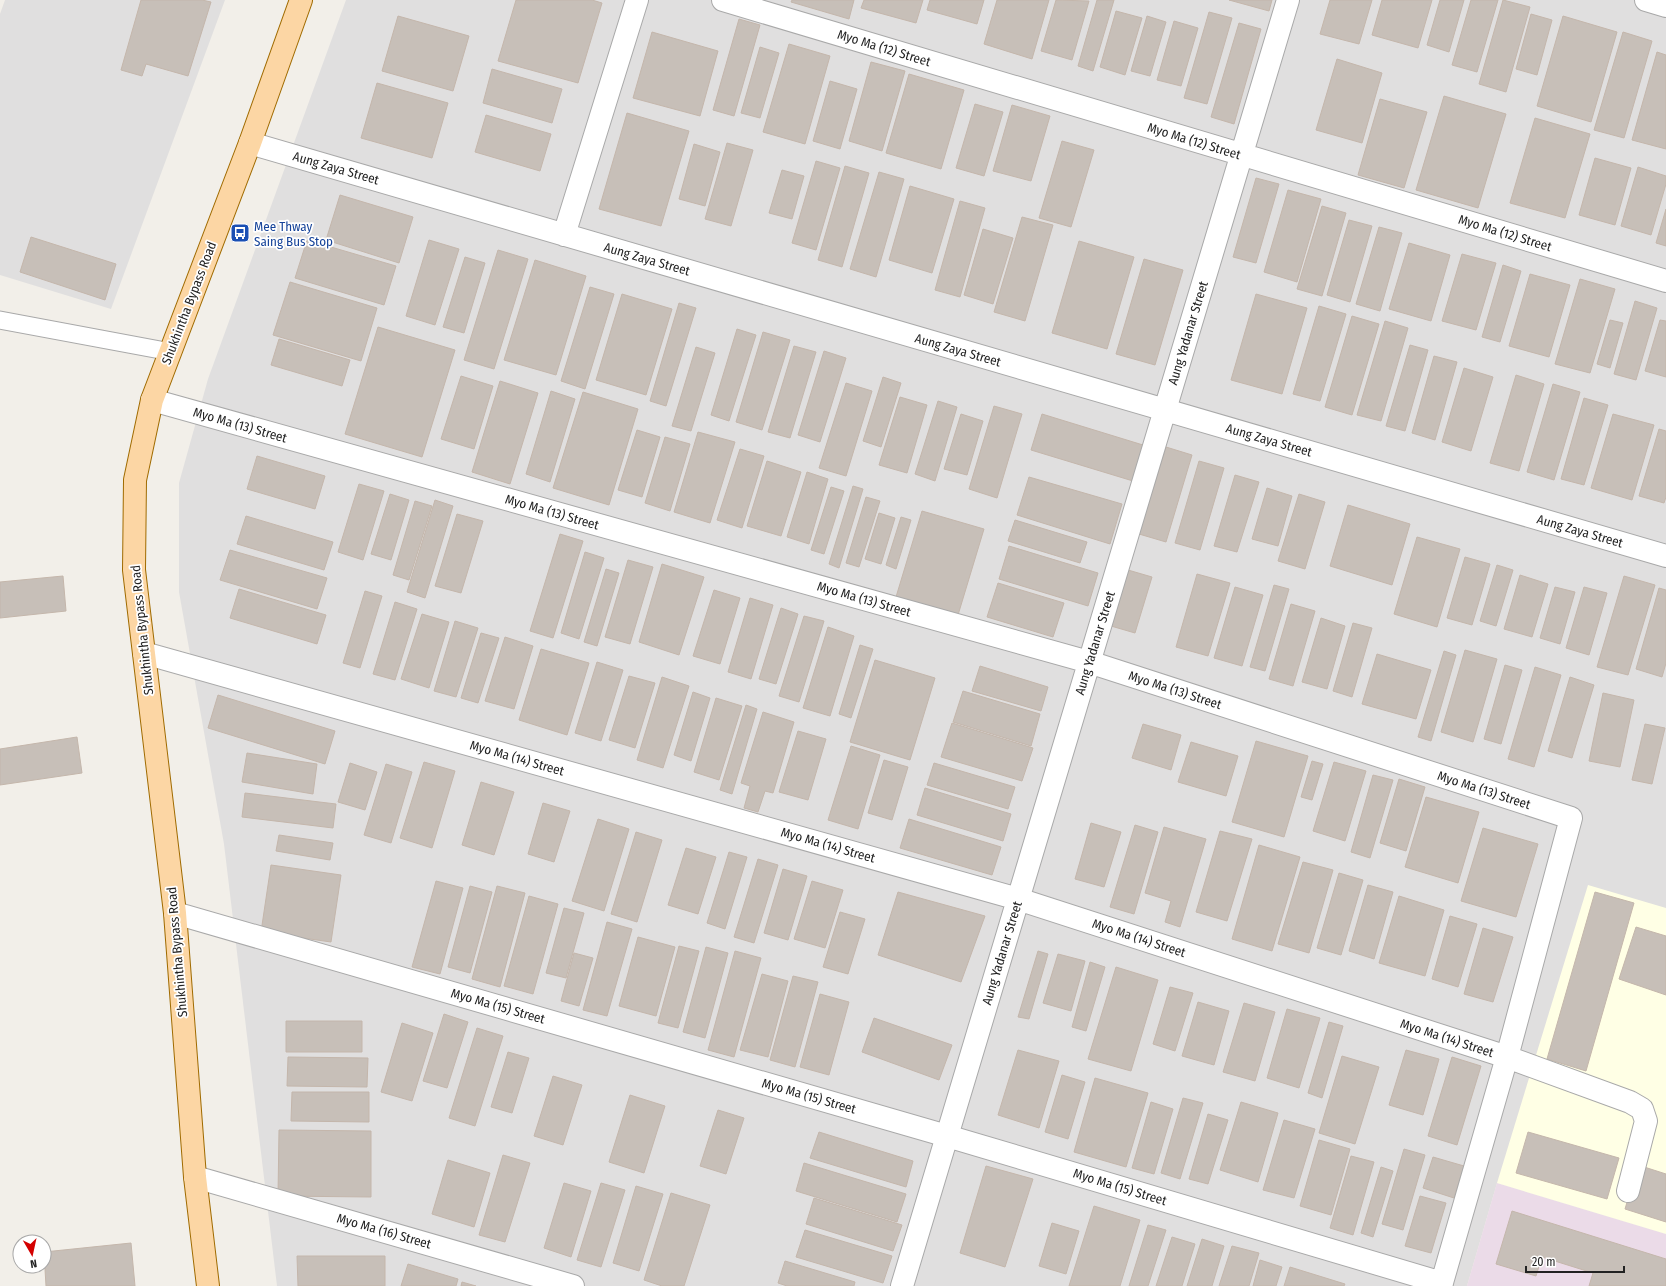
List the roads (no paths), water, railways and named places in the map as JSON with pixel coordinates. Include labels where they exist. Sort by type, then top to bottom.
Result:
[{"type":"main road","name":"Shukhintha Bypass Road","points":[[208,1286],[195,1177],[175,913],[134,570],[135,480],[152,400],[250,143],[301,0]]},
{"type":"street","points":[[564,235],[637,0]]},
{"type":"street","name":"Myo Ma (12) Street","points":[[723,0],[1666,281]]},
{"type":"street","name":"Aung Yadanar Street","points":[[902,1286],[1288,0]]},
{"type":"street","points":[[1646,0],[1666,6]]},
{"type":"street","name":"Aung Zaya Street","points":[[250,143],[1666,556]]},
{"type":"street","name":"Myo Ma (13) Street","points":[[152,400],[1090,662],[1571,818],[1508,1057]]},
{"type":"street","name":"Myo Ma (14) Street","points":[[144,653],[1018,899],[1508,1057],[1630,1102],[1642,1109],[1646,1121],[1628,1191]]},
{"type":"street","name":"Myo Ma (15) Street","points":[[175,913],[947,1136],[1442,1284]]},
{"type":"street","points":[[1442,1284],[1508,1057]]},
{"type":"street","name":"Myo Ma (16) Street","points":[[195,1177],[574,1286]]},
{"type":"lane","points":[[0,320],[171,352]]},
{"type":"place","name":"Mee Thway Saing Bus Stop","points":[[240,233]]}]
